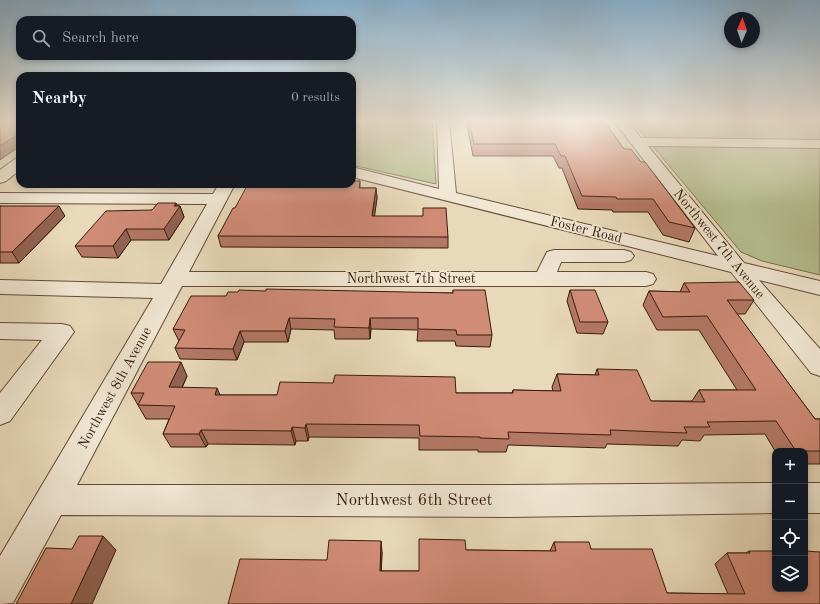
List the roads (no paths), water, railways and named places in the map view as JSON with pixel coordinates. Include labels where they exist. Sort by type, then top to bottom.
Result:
[{"type":"street","points":[[445,148],[448,196]]},
{"type":"street","name":"Northwest 7th Avenue","points":[[641,148],[820,366]]},
{"type":"street","points":[[0,178],[16,165]]},
{"type":"street","name":"Foster Road","points":[[356,173],[569,226],[626,248],[738,268],[820,288]]},
{"type":"street","points":[[0,198],[223,191]]},
{"type":"street","name":"Northwest 8th Avenue","points":[[0,590],[52,500],[223,191]]},
{"type":"street","points":[[560,248],[569,226]]},
{"type":"street","points":[[544,279],[554,256],[626,248]]},
{"type":"street","points":[[592,279],[626,248]]},
{"type":"street","name":"Northwest 7th Street","points":[[0,287],[544,279],[646,279]]},
{"type":"street","points":[[0,331],[62,332],[9,390],[0,413]]},
{"type":"street","name":"Northwest 6th Street","points":[[52,500],[510,501],[772,498]]},
{"type":"street","points":[[808,498],[820,498]]}]
